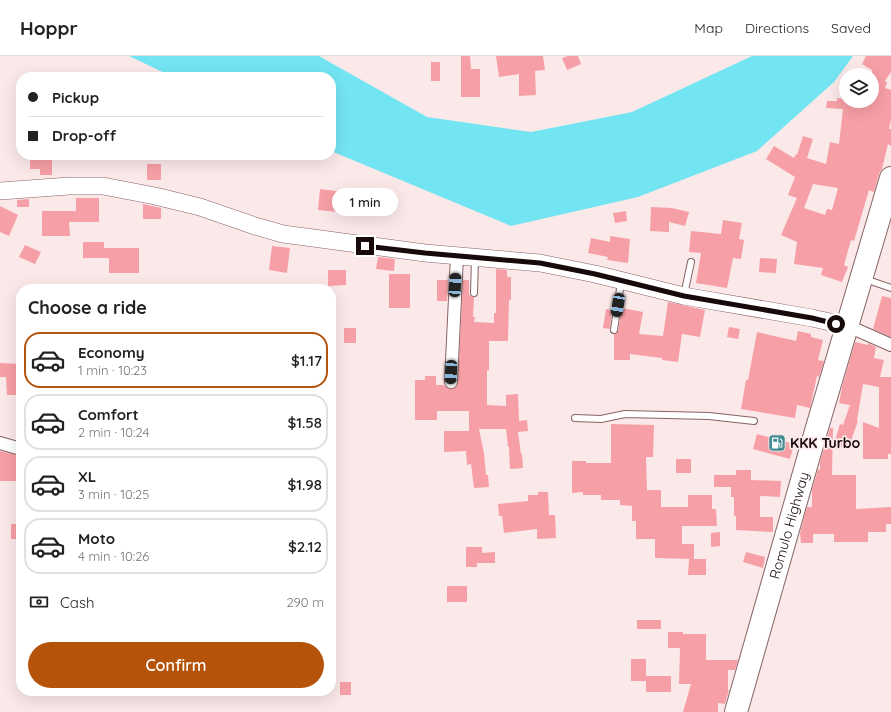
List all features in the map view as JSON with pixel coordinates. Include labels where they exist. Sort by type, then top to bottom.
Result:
[{"type":"highway","name":"Romulo Highway","points":[[736,712],[891,178]]},
{"type":"street","points":[[0,190],[69,186],[103,186],[185,203],[283,234],[365,246],[540,263],[684,296],[812,318],[848,326],[891,346]]},
{"type":"street","points":[[450,382],[457,256]]},
{"type":"street","points":[[0,443],[16,448]]},
{"type":"lane","points":[[474,293],[475,257]]},
{"type":"lane","points":[[684,296],[690,262]]},
{"type":"lane","points":[[862,278],[891,288]]},
{"type":"lane","points":[[614,330],[622,281]]},
{"type":"lane","points":[[575,418],[601,418],[625,414],[710,416],[754,421]]},
{"type":"water","points":[[129,56],[319,56],[427,117],[531,132],[632,112],[752,56],[853,56],[844,68],[839,68],[839,75],[834,82],[757,151],[638,197],[511,226],[336,153],[336,72],[163,72]]},
{"type":"building","points":[[461,56],[470,56],[471,69],[480,69],[480,97],[461,97]]},
{"type":"building","points":[[496,56],[543,56],[545,70],[535,71],[536,95],[519,96],[519,74],[499,77]]},
{"type":"building","points":[[568,56],[578,56],[581,64],[567,70],[562,58]]},
{"type":"building","points":[[866,56],[891,56],[891,72],[885,81],[887,82],[885,88],[891,90],[891,120],[889,129],[891,129],[891,146],[888,144],[882,169],[874,192],[869,190],[854,241],[851,240],[844,265],[848,267],[842,282],[821,275],[823,268],[794,264],[797,242],[781,235],[797,198],[788,195],[795,177],[766,159],[774,146],[794,158],[796,154],[797,155],[803,136],[813,139],[807,158],[826,164],[830,142],[839,144],[843,109],[826,108],[827,101],[837,101],[837,98],[839,98],[839,108],[879,108],[879,68],[869,68],[862,64]],"holes":[[[813,184],[838,188],[832,210],[827,209],[825,215],[804,208]]]},
{"type":"building","points":[[431,62],[440,62],[440,81],[431,81]]},
{"type":"building","points":[[30,160],[52,160],[52,175],[40,175],[40,169],[30,169]]},
{"type":"building","points":[[147,164],[161,164],[161,180],[147,180]]},
{"type":"building","points":[[320,189],[360,194],[358,214],[318,210]]},
{"type":"building","points":[[76,198],[99,198],[99,222],[69,222],[70,236],[42,236],[42,211],[76,211]]},
{"type":"building","points":[[29,199],[29,207],[17,207],[17,200]]},
{"type":"building","points":[[143,204],[161,208],[161,219],[143,219]]},
{"type":"building","points":[[0,206],[18,215],[9,236],[0,232]]},
{"type":"building","points":[[651,207],[672,208],[689,212],[685,226],[669,222],[669,232],[650,231]]},
{"type":"building","points":[[626,211],[627,221],[615,223],[613,213]]},
{"type":"building","points":[[723,220],[742,223],[739,239],[744,240],[741,259],[733,258],[727,288],[696,283],[701,253],[689,252],[691,231],[721,234]]},
{"type":"building","points":[[610,236],[630,239],[628,263],[607,260],[608,257],[588,253],[591,238],[610,242]]},
{"type":"building","points":[[83,242],[104,242],[104,248],[139,248],[139,273],[109,273],[109,258],[83,258]]},
{"type":"building","points":[[25,245],[41,252],[35,264],[19,257]]},
{"type":"building","points":[[272,246],[290,248],[287,273],[269,270]]},
{"type":"building","points":[[378,257],[395,259],[394,271],[376,269]]},
{"type":"building","points":[[760,258],[777,259],[776,273],[759,272]]},
{"type":"building","points":[[496,269],[507,270],[507,277],[511,277],[511,300],[509,300],[508,341],[489,341],[487,405],[506,406],[506,395],[518,394],[519,421],[527,420],[528,431],[518,432],[523,468],[510,469],[506,429],[479,429],[489,487],[474,488],[471,464],[467,465],[466,451],[444,452],[444,431],[469,431],[469,411],[437,411],[437,420],[415,420],[415,380],[425,380],[425,376],[436,376],[436,385],[444,385],[451,389],[457,386],[463,280],[469,280],[469,295],[474,297],[474,322],[494,323],[494,313],[496,313]]},
{"type":"building","points":[[328,270],[346,270],[346,285],[328,284]]},
{"type":"building","points":[[389,274],[410,274],[410,308],[389,308]]},
{"type":"building","points":[[437,280],[448,280],[447,301],[437,301]]},
{"type":"building","points":[[882,296],[891,298],[891,337],[873,329]]},
{"type":"building","points":[[668,302],[705,310],[700,337],[682,334],[678,362],[662,360],[662,358],[630,354],[630,360],[614,360],[614,334],[618,331],[622,308],[643,312],[639,334],[663,336]]},
{"type":"building","points":[[606,309],[612,310],[610,329],[603,328]]},
{"type":"building","points":[[729,327],[740,329],[738,339],[727,337]]},
{"type":"building","points":[[344,328],[356,328],[356,343],[344,343]]},
{"type":"building","points":[[798,331],[811,334],[811,337],[823,340],[818,360],[824,361],[819,377],[817,376],[810,408],[797,405],[795,418],[741,409],[757,332],[796,341]]},
{"type":"building","points":[[855,342],[868,345],[868,343],[876,347],[874,358],[884,360],[880,377],[891,377],[891,454],[888,454],[888,459],[863,459],[863,422],[879,428],[879,387],[863,384],[858,421],[848,449],[834,444],[840,424],[843,425],[850,405],[839,403]]},
{"type":"building","points":[[0,363],[16,364],[16,395],[7,395],[6,377],[0,377]]},
{"type":"building","points":[[611,424],[654,425],[653,457],[646,457],[647,490],[661,490],[661,507],[688,507],[688,495],[712,495],[712,509],[716,509],[717,526],[682,526],[682,544],[694,544],[694,559],[655,558],[655,539],[636,539],[636,521],[632,521],[632,506],[620,505],[620,500],[601,500],[601,495],[583,495],[583,492],[572,493],[572,461],[586,461],[586,463],[611,463]]},
{"type":"building","points":[[830,428],[833,428],[832,475],[856,475],[856,509],[891,507],[891,524],[886,524],[886,532],[868,532],[868,542],[834,542],[834,534],[813,534],[813,543],[801,543],[800,533],[807,507],[812,507],[812,490],[818,469],[820,470],[820,462]]},
{"type":"building","points":[[757,434],[794,444],[790,459],[753,449]]},
{"type":"building","points":[[0,451],[16,455],[16,481],[0,481]]},
{"type":"building","points":[[676,459],[691,459],[691,473],[676,473]]},
{"type":"building","points":[[736,470],[751,470],[751,480],[781,481],[780,497],[760,496],[760,517],[773,517],[773,532],[736,530],[734,497],[731,497],[731,487],[714,487],[714,475],[736,475]]},
{"type":"building","points":[[538,492],[548,492],[549,515],[555,515],[556,538],[537,539],[537,529],[504,533],[502,516],[499,516],[498,504],[528,501],[528,495],[538,495]]},
{"type":"building","points":[[11,524],[16,524],[16,539],[11,539]]},
{"type":"building","points":[[720,532],[720,546],[711,547],[711,533]]},
{"type":"building","points":[[466,547],[482,547],[482,553],[495,552],[495,563],[477,563],[477,567],[466,567]]},
{"type":"building","points":[[746,552],[765,557],[763,568],[743,562]]},
{"type":"building","points":[[689,559],[706,559],[706,575],[688,575]]},
{"type":"building","points":[[447,586],[467,586],[467,602],[447,602]]},
{"type":"building","points":[[637,620],[661,620],[661,629],[637,629]]},
{"type":"building","points":[[668,632],[683,632],[683,634],[706,634],[706,660],[738,660],[735,670],[728,670],[729,690],[725,704],[718,703],[718,712],[683,712],[691,684],[679,684],[680,648],[668,648]]},
{"type":"building","points":[[631,659],[646,659],[646,676],[671,676],[671,692],[646,692],[646,681],[631,681]]},
{"type":"building","points":[[340,682],[351,682],[351,695],[340,695]]},
{"type":"place","name":"KKK Turbo","points":[[777,443]]},
{"type":"route","points":[[365,246],[540,263],[595,274],[684,296],[812,318],[836,324]]}]
